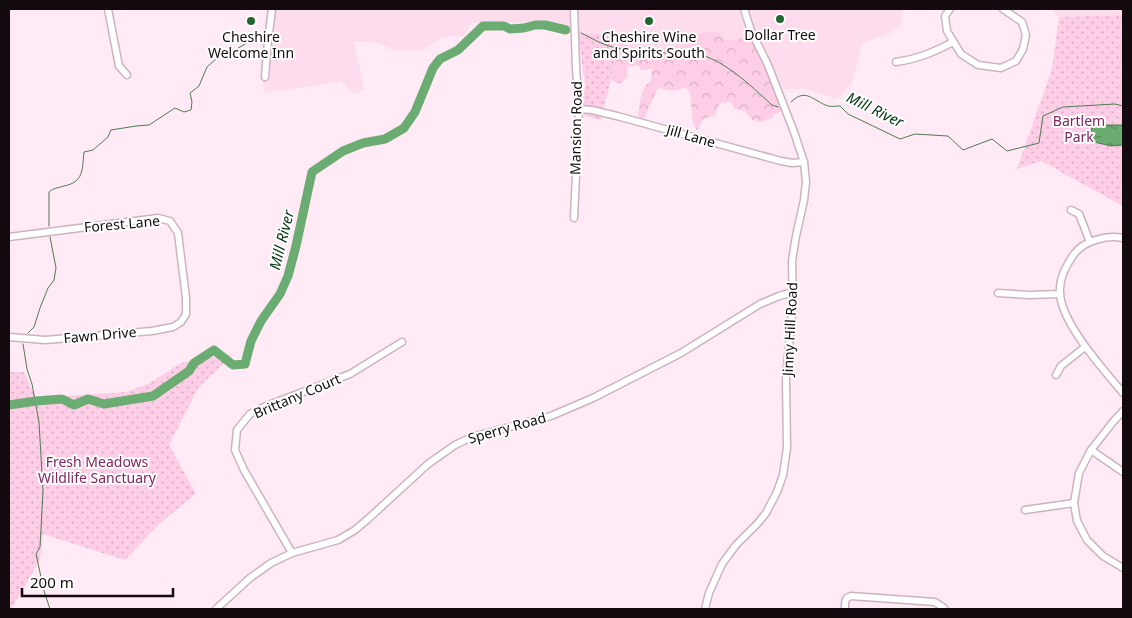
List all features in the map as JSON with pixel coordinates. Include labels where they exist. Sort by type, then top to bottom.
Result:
[{"type":"street","points":[[108,9],[119,66],[127,75]]},
{"type":"street","points":[[265,77],[272,9]]},
{"type":"street","name":"Mansion Road","points":[[574,9],[579,109],[574,218]]},
{"type":"street","name":"Jinny Hill Road","points":[[705,609],[709,593],[722,564],[736,545],[766,513],[783,475],[787,448],[786,377],[792,322],[792,261],[806,182],[804,162],[778,87],[751,32],[744,9]]},
{"type":"street","points":[[950,9],[946,16],[947,31],[961,54],[978,65],[1001,68],[1016,61],[1023,49],[1026,35],[1022,22],[1003,9]]},
{"type":"street","points":[[896,62],[911,60],[929,54],[953,42]]},
{"type":"street","name":"Jill Lane","points":[[579,109],[592,110],[648,124],[781,161],[792,163],[804,162]]},
{"type":"street","points":[[1071,210],[1079,214],[1090,242]]},
{"type":"street","name":"Forest Lane","points":[[9,237],[158,218],[170,221],[178,234],[186,298],[186,314]]},
{"type":"street","points":[[1123,238],[1109,236],[1090,242],[1078,250],[1066,265],[1061,280],[1060,294],[1063,310],[1086,347],[1123,393]]},
{"type":"street","name":"Sperry Road","points":[[216,609],[271,562],[292,553],[338,540],[355,530],[428,464],[455,445],[472,437],[556,414],[593,398],[681,352],[760,304],[793,292]]},
{"type":"street","points":[[998,293],[1060,294]]},
{"type":"street","name":"Fawn Drive","points":[[9,336],[45,340],[152,331],[173,327],[181,322],[186,314]]},
{"type":"street","name":"Brittany Court","points":[[292,553],[244,470],[235,450],[237,430],[250,414],[350,374],[402,342]]},
{"type":"street","points":[[1056,375],[1061,366],[1086,347]]},
{"type":"street","points":[[1123,411],[1091,450],[1079,473],[1074,503],[1077,521],[1087,540],[1103,556],[1123,568]]},
{"type":"street","points":[[1091,450],[1123,472]]},
{"type":"street","points":[[1025,510],[1074,503]]},
{"type":"street","points":[[845,609],[845,600],[851,596],[935,602],[944,609]]},
{"type":"shaded area","points":[[267,9],[904,9],[900,25],[888,34],[862,43],[851,85],[836,99],[807,89],[783,89],[767,51],[747,38],[661,49],[628,46],[600,34],[578,34],[547,22],[471,23],[464,36],[442,37],[424,50],[392,50],[380,43],[354,41],[364,89],[354,94],[341,81],[265,92],[260,71]]},
{"type":"shaded area","points":[[1051,9],[1123,9],[1123,15],[1059,17]]},
{"type":"green space","name":"Bartlem Park","points":[[1123,15],[1123,206],[1041,161],[1017,169],[1052,69],[1059,17]]},
{"type":"green space","points":[[718,32],[724,40],[747,38],[752,41],[774,88],[782,111],[762,122],[752,120],[745,111],[735,109],[731,102],[720,103],[715,115],[703,119],[697,131],[693,122],[690,94],[686,87],[679,90],[658,88],[643,120],[638,116],[640,101],[645,87],[651,81],[652,69],[642,70],[637,65],[627,67],[627,77],[622,83],[611,80],[620,42],[637,47],[664,48],[691,44],[700,33]]},
{"type":"green space","points":[[578,34],[600,34],[620,42],[601,120],[582,115],[585,84]]},
{"type":"green space","name":"Fresh Meadows Wildlife Sanctuary","points":[[233,354],[198,388],[169,445],[196,494],[160,523],[125,560],[43,534],[40,560],[11,609],[9,609],[9,372],[24,372],[36,398],[127,392],[150,383],[181,363]]},
{"type":"water","points":[[1123,125],[1123,145],[1111,146],[1094,142],[1090,135],[1092,127]]},
{"type":"waterway","name":"Mill River","points":[[9,405],[62,399],[74,405],[88,399],[104,404],[153,396],[189,371],[194,363],[214,350],[233,365],[245,364],[251,341],[261,321],[280,294],[288,276],[312,172],[343,151],[363,143],[385,139],[404,128],[415,112],[433,68],[440,59],[458,50],[483,26],[504,26],[510,29],[545,25],[566,30]]},
{"type":"waterway","name":"Mill River","points":[[581,33],[604,44],[631,51],[689,53],[712,59],[734,72],[772,105],[778,107]]},
{"type":"waterway","points":[[49,226],[49,192],[71,184],[79,178],[84,152],[93,150],[108,137],[111,130],[149,125],[175,108],[184,112],[191,110],[190,93],[199,86],[207,67],[218,57],[235,50],[255,38]]},
{"type":"waterway","name":"Mill River","points":[[791,102],[805,95],[828,106],[840,106],[848,114],[900,139],[915,134],[948,136],[963,150],[992,139],[1007,151],[1039,143],[1043,116],[1063,107],[1115,104],[1123,106]]},
{"type":"waterway","points":[[28,333],[34,327],[48,288],[54,280],[56,268],[50,237]]},
{"type":"waterway","points":[[23,344],[39,422],[43,491],[40,547],[36,554],[50,609]]},
{"type":"place","name":"Dollar Tree","points":[[780,19]]},
{"type":"place","name":"Cheshire Welcome Inn","points":[[251,21]]},
{"type":"place","name":"Cheshire Wine and Spirits South","points":[[649,21]]}]
